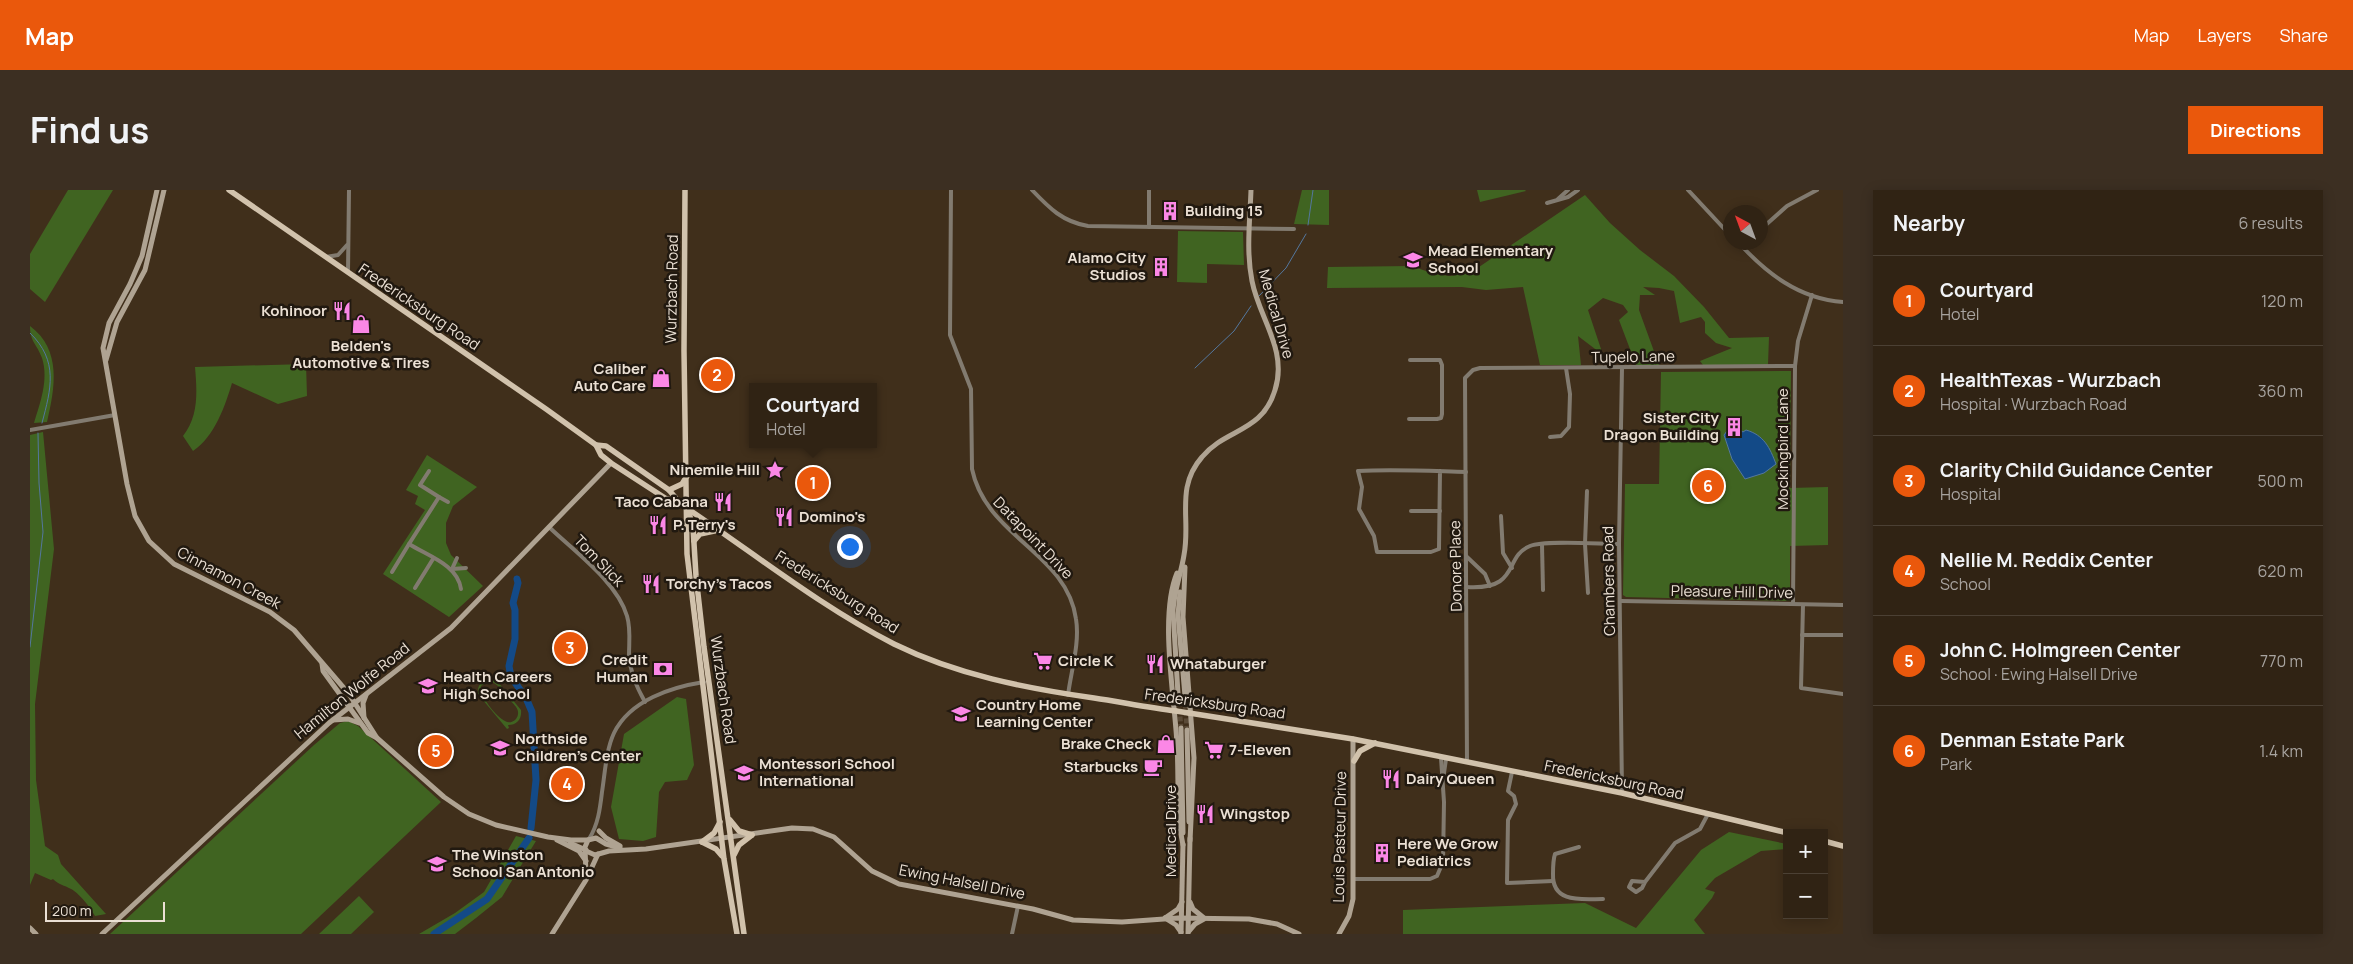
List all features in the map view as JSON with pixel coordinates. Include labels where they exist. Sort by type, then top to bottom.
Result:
[{"type":"main road","name":"Fredericksburg Road","points":[[229,190],[596,445],[601,455],[665,498],[679,503],[850,619],[896,645],[922,656],[987,679],[1068,695],[1354,738],[1467,763],[1622,793],[1783,832]]},
{"type":"main road","name":"Wurzbach Road","points":[[685,190],[684,352],[688,509],[687,554],[728,816],[744,934]]},
{"type":"main road","name":"Fredericksburg Road","points":[[596,445],[606,446],[669,490],[679,503]]},
{"type":"main road","points":[[612,462],[625,460]]},
{"type":"main road","points":[[669,490],[682,484],[687,476]]},
{"type":"main road","name":"Wurzbach Road","points":[[688,509],[693,526],[696,576],[724,859],[737,934]]},
{"type":"main road","points":[[694,541],[700,534],[719,530]]},
{"type":"main road","points":[[1354,761],[1360,751],[1375,743]]},
{"type":"main road","points":[[728,816],[736,828],[752,835],[739,845],[734,857]]},
{"type":"main road","points":[[720,819],[715,832],[702,842],[716,849],[724,859]]},
{"type":"main road","points":[[1828,842],[1843,846]]},
{"type":"street","name":"Cinnamon Creek","points":[[157,190],[142,256],[130,284],[113,313],[104,338],[103,354],[106,360],[133,508],[149,540],[167,559],[179,568],[279,618],[301,637],[322,664],[328,668],[354,703]]},
{"type":"street","name":"Cinnamon Creek","points":[[106,360],[120,315],[145,270],[164,190]]},
{"type":"street","points":[[348,190],[348,274]]},
{"type":"street","name":"Datapoint Drive","points":[[951,190],[950,334],[971,389],[971,459],[974,481],[988,508],[1053,571],[1068,591],[1075,612],[1077,630],[1068,695]]},
{"type":"street","points":[[1032,190],[1050,210],[1073,222],[1088,226],[1294,229]]},
{"type":"street","points":[[1149,190],[1149,227]]},
{"type":"street","name":"Medical Drive","points":[[1185,696],[1178,615],[1186,567],[1185,498],[1192,471],[1201,458],[1215,444],[1243,430],[1261,415],[1273,396],[1278,375],[1278,358],[1274,340],[1260,311],[1252,281],[1249,258],[1251,190]]},
{"type":"street","points":[[1556,200],[1568,190]]},
{"type":"street","points":[[1547,202],[1568,197],[1578,190]]},
{"type":"street","points":[[1688,190],[1723,228]]},
{"type":"street","points":[[1768,223],[1788,206],[1817,190]]},
{"type":"street","points":[[153,203],[160,204]]},
{"type":"street","points":[[323,257],[338,255],[348,243]]},
{"type":"street","points":[[1745,250],[1771,274],[1793,288],[1812,295],[1843,302]]},
{"type":"street","name":"Mockingbird Lane","points":[[1793,604],[1795,366],[1798,341],[1812,295]]},
{"type":"street","points":[[104,338],[111,340]]},
{"type":"street","points":[[1409,420],[1437,419],[1441,418],[1442,414],[1442,366],[1440,360],[1410,360]]},
{"type":"street","name":"Tupelo Lane","points":[[1472,372],[1480,368],[1795,366]]},
{"type":"street","points":[[1550,437],[1561,436],[1569,428],[1570,394],[1566,368]]},
{"type":"street","name":"Chambers Road","points":[[1622,368],[1618,544],[1621,601],[1622,793]]},
{"type":"street","name":"Donore Place","points":[[1467,763],[1464,379],[1472,372]]},
{"type":"street","points":[[30,430],[115,415]]},
{"type":"street","name":"Hamilton Wolfe Road","points":[[102,934],[332,720],[451,628],[612,462]]},
{"type":"street","points":[[430,471],[420,485],[448,502]]},
{"type":"street","points":[[1440,471],[1440,546],[1436,552],[1377,552],[1375,538],[1360,511],[1358,502],[1362,487],[1358,471],[1440,471],[1466,472]]},
{"type":"street","points":[[1587,492],[1585,544],[1588,593]]},
{"type":"street","points":[[392,572],[439,497]]},
{"type":"street","points":[[1412,511],[1440,511]]},
{"type":"street","points":[[1501,516],[1503,553],[1512,568]]},
{"type":"street","name":"Tom Slick","points":[[549,527],[606,582],[621,602],[628,618],[630,659],[634,677],[645,702]]},
{"type":"street","points":[[409,544],[452,569],[460,579],[461,589]]},
{"type":"street","points":[[1467,587],[1490,586],[1501,580],[1526,548],[1542,544],[1618,544]]},
{"type":"street","points":[[1542,544],[1543,590]]},
{"type":"street","points":[[1183,845],[1179,819],[1177,745],[1169,609],[1173,583],[1185,554]]},
{"type":"street","name":"Medical Drive","points":[[1178,694],[1173,611],[1174,597],[1185,554]]},
{"type":"street","points":[[1466,556],[1485,574],[1490,586]]},
{"type":"street","points":[[452,569],[457,558]]},
{"type":"street","points":[[415,588],[433,559]]},
{"type":"street","points":[[1186,567],[1183,617],[1194,761],[1190,841]]},
{"type":"street","points":[[452,569],[466,568]]},
{"type":"street","name":"Pleasure Hill Drive","points":[[1621,601],[1843,605]]},
{"type":"street","points":[[1803,605],[1801,688],[1843,694]]},
{"type":"street","points":[[1802,635],[1843,635]]},
{"type":"street","name":"Cinnamon Creek","points":[[322,664],[323,671],[348,707]]},
{"type":"street","points":[[586,880],[586,850],[597,822],[613,737],[623,719],[645,702],[674,688],[706,681]]},
{"type":"street","points":[[364,718],[363,703],[369,691]]},
{"type":"street","name":"Ewing Halsell Drive","points":[[354,703],[377,738]]},
{"type":"street","name":"Ewing Halsell Drive","points":[[348,707],[368,733],[377,738],[440,793],[464,811],[496,825],[571,840],[589,840],[594,838],[601,842],[633,850]]},
{"type":"street","points":[[332,720],[348,719],[360,724]]},
{"type":"street","name":"Medical Drive","points":[[1181,933],[1183,901],[1184,729],[1190,841],[1189,933]]},
{"type":"street","name":"Louis Pasteur Drive","points":[[1339,934],[1351,908],[1354,879],[1354,738]]},
{"type":"street","points":[[1354,879],[1430,879],[1436,876],[1443,862],[1444,758]]},
{"type":"street","points":[[1512,772],[1508,790],[1514,796],[1516,802],[1508,820],[1507,883],[1553,881]]},
{"type":"street","points":[[1645,882],[1675,842],[1700,829],[1708,814]]},
{"type":"street","points":[[552,934],[586,880],[602,848],[597,822]]},
{"type":"street","name":"Ewing Halsell Drive","points":[[548,836],[574,843],[590,854],[598,854],[609,850],[633,850],[722,840],[792,828],[813,829],[838,840],[872,871],[897,884],[1018,906],[1082,921],[1132,922],[1164,918],[1255,919],[1277,924],[1300,934]]},
{"type":"street","points":[[599,831],[606,838],[625,848]]},
{"type":"street","points":[[555,838],[579,851],[587,861]]},
{"type":"street","points":[[1579,847],[1555,854],[1553,881],[1559,892],[1567,898],[1603,899]]},
{"type":"street","points":[[1181,933],[1176,925],[1164,918],[1178,909],[1183,901]]},
{"type":"street","points":[[1189,901],[1194,910],[1204,918],[1195,924],[1189,933]]},
{"type":"street","points":[[1012,934],[1018,906]]},
{"type":"street","points":[[30,928],[36,934]]},
{"type":"green space","points":[[68,190],[113,190],[45,302],[30,289],[30,254]]},
{"type":"green space","points":[[1302,190],[1329,190],[1329,225],[1294,224]]},
{"type":"green space","points":[[1477,190],[1525,190],[1526,191],[1480,202]]},
{"type":"green space","points":[[1585,195],[1610,223],[1640,250],[1674,276],[1704,307],[1729,338],[1769,337],[1768,365],[1703,365],[1700,361],[1732,348],[1716,343],[1705,333],[1705,322],[1701,317],[1680,323],[1674,291],[1659,288],[1643,287],[1655,295],[1640,295],[1639,310],[1659,365],[1636,365],[1619,320],[1628,312],[1623,305],[1603,298],[1588,310],[1603,355],[1578,336],[1581,365],[1540,365],[1523,287],[1486,290],[1462,287],[1327,288],[1328,267],[1411,266],[1435,274],[1451,276],[1479,267]]},
{"type":"green space","points":[[1178,231],[1243,232],[1244,265],[1207,264],[1207,283],[1177,282]]},
{"type":"green space","points":[[30,326],[47,346],[52,358],[54,383],[47,422],[34,423],[43,391],[45,375],[42,358],[32,339]]},
{"type":"green space","points":[[306,364],[307,396],[278,404],[232,383],[213,429],[201,445],[193,451],[183,436],[192,420],[196,403],[195,367]]},
{"type":"green space","points":[[1791,371],[1790,488],[1828,487],[1828,545],[1790,546],[1790,601],[1626,597],[1623,595],[1625,484],[1659,484],[1661,372]]},
{"type":"green space","points":[[43,432],[54,549],[35,704],[36,780],[45,846],[58,855],[61,864],[106,914],[95,916],[78,894],[53,879],[51,880],[35,873],[30,885],[30,435]]},
{"type":"green space","points":[[427,455],[477,487],[453,506],[446,523],[446,543],[451,555],[483,586],[449,617],[383,574],[425,510],[415,504],[418,496],[406,490]]},
{"type":"green space","points":[[492,679],[498,682],[521,710],[521,716],[518,721],[508,725],[509,728],[507,729],[478,694],[478,688],[481,683]],"holes":[[[489,681],[500,688],[517,708],[517,717],[512,722],[501,719],[483,695],[481,686]]]},
{"type":"green space","points":[[677,697],[686,699],[694,765],[687,780],[665,782],[659,792],[656,837],[643,841],[619,839],[611,807],[624,734]]},
{"type":"green space","points":[[348,721],[358,726],[441,802],[301,934],[110,934],[314,745],[340,723]]},
{"type":"green space","points":[[1729,832],[1783,843],[1783,849],[1761,851],[1715,878],[1705,889],[1715,892],[1694,920],[1705,934],[1403,934],[1403,910],[1585,903],[1636,928],[1701,850]]},
{"type":"green space","points":[[516,836],[536,841],[502,897],[455,934],[419,934],[455,913],[484,892]]},
{"type":"green space","points":[[359,896],[374,912],[351,934],[319,934]]},
{"type":"water","points":[[1738,429],[1743,432],[1746,430],[1752,432],[1762,439],[1769,448],[1776,464],[1764,473],[1745,479],[1732,459],[1724,435],[1727,431]]},
{"type":"waterway","points":[[1308,225],[1313,190]]},
{"type":"waterway","points":[[1259,296],[1286,268],[1306,234]]},
{"type":"waterway","points":[[1195,368],[1234,331],[1251,306]]},
{"type":"waterway","points":[[30,333],[45,354],[49,365],[50,387],[42,423]]},
{"type":"waterway","points":[[30,647],[43,532],[39,483],[38,433]]},
{"type":"waterway","points":[[517,579],[518,583],[513,603],[515,610],[515,639],[509,666],[511,677],[526,698],[532,712],[536,780],[531,828]]},
{"type":"waterway","points":[[434,934],[487,899],[529,838]]},
{"type":"tunnel","points":[[1178,694],[1181,728]]},
{"type":"tunnel","points":[[1185,696],[1187,730]]},
{"type":"place","name":"Building 15","points":[[1170,211]]},
{"type":"place","name":"Mead Elementary School","points":[[1413,260]]},
{"type":"place","name":"Alamo City Studios","points":[[1161,267]]},
{"type":"place","name":"Kohinoor","points":[[342,311]]},
{"type":"place","name":"Belden's Automotive & Tires","points":[[361,324]]},
{"type":"place","name":"HealthTexas - Wurzbach","points":[[717,375]]},
{"type":"place","name":"Caliber Auto Care","points":[[661,378]]},
{"type":"place","name":"Sister City Dragon Building","points":[[1734,427]]},
{"type":"place","name":"Ninemile Hill","points":[[775,470]]},
{"type":"place","name":"Courtyard","points":[[813,483]]},
{"type":"place","name":"Denman Estate Park","points":[[1708,486]]},
{"type":"place","name":"Taco Cabana","points":[[723,502]]},
{"type":"place","name":"Domino's","points":[[784,517]]},
{"type":"place","name":"P. Terry's","points":[[658,525]]},
{"type":"place","name":"Torchy’s Tacos","points":[[651,584]]},
{"type":"place","name":"Clarity Child Guidance Center","points":[[570,648]]},
{"type":"place","name":"Circle K","points":[[1043,661]]},
{"type":"place","name":"Whataburger","points":[[1155,664]]},
{"type":"place","name":"Credit Human","points":[[663,669]]},
{"type":"place","name":"Health Careers High School","points":[[428,686]]},
{"type":"place","name":"Country Home Learning Center","points":[[961,714]]},
{"type":"place","name":"Brake Check","points":[[1166,744]]},
{"type":"place","name":"Northside Children's Center","points":[[500,748]]},
{"type":"place","name":"7-Eleven","points":[[1214,750]]},
{"type":"place","name":"John C. Holmgreen Center","points":[[436,751]]},
{"type":"place","name":"Starbucks","points":[[1153,767]]},
{"type":"place","name":"Montessori School International","points":[[744,773]]},
{"type":"place","name":"Dairy Queen","points":[[1391,779]]},
{"type":"place","name":"Nellie M. Reddix Center","points":[[567,784]]},
{"type":"place","name":"Wingstop","points":[[1205,814]]},
{"type":"place","name":"Here We Grow Pediatrics","points":[[1382,853]]},
{"type":"place","name":"The Winston School San Antonio","points":[[437,864]]}]
